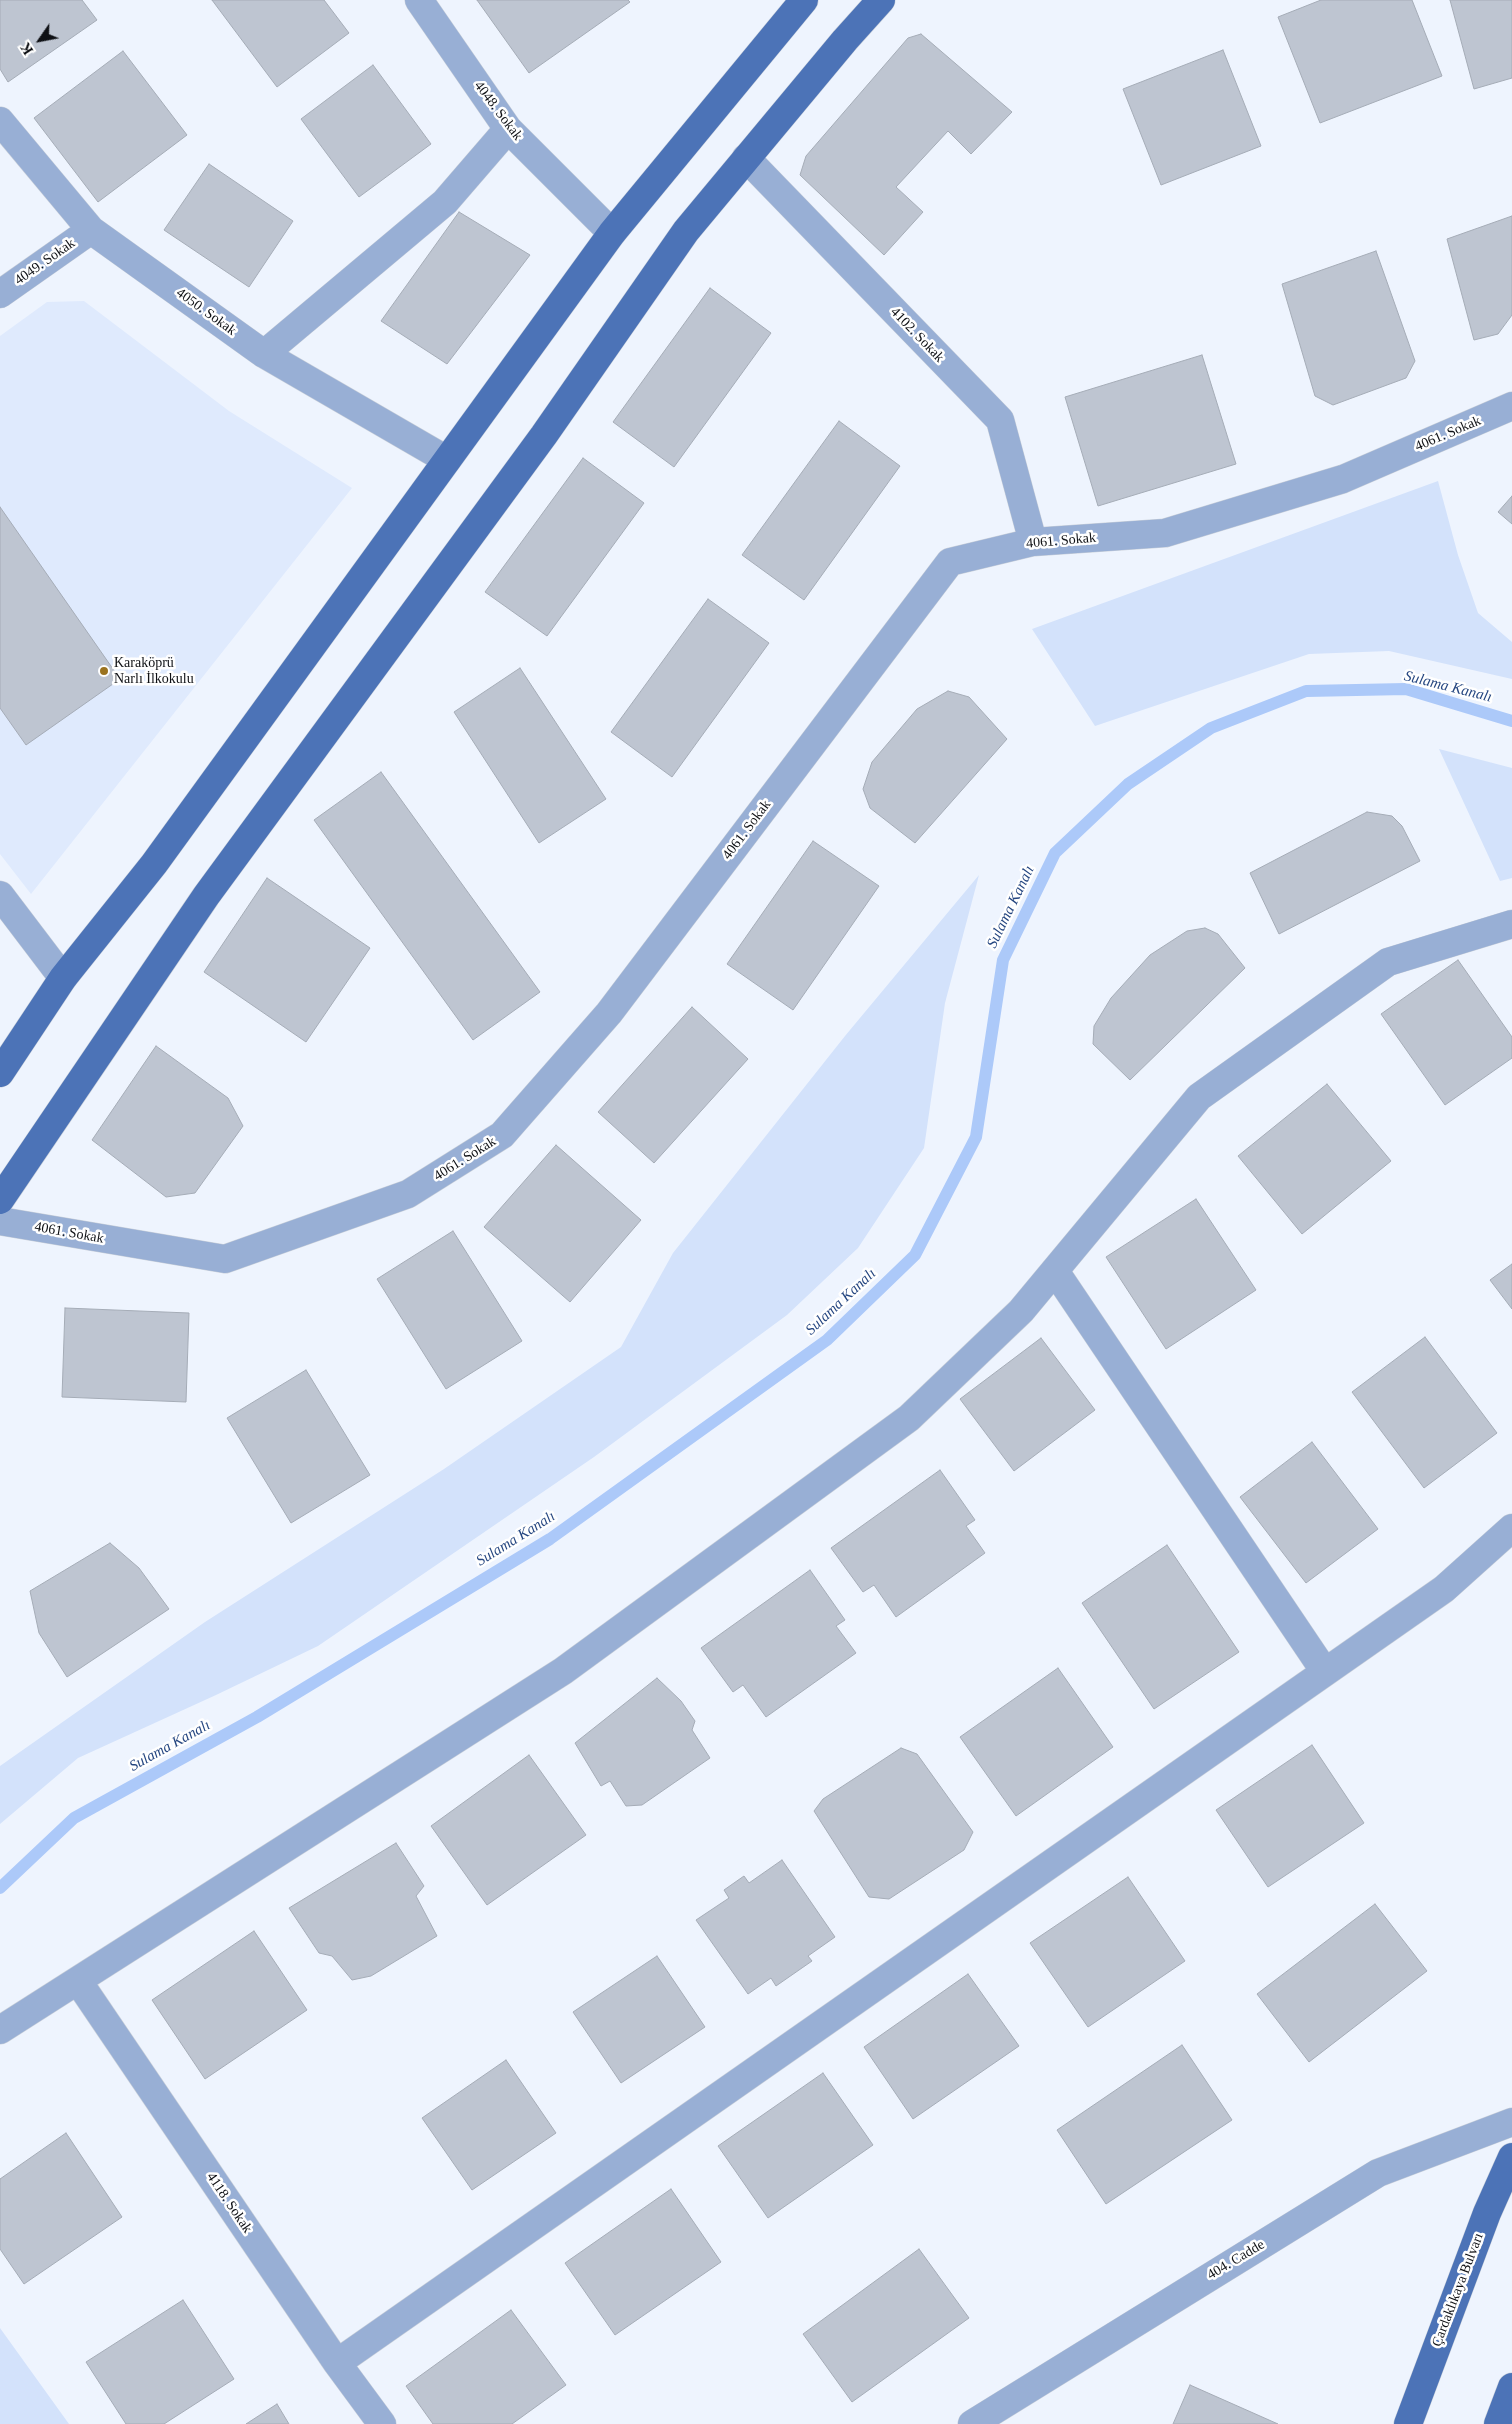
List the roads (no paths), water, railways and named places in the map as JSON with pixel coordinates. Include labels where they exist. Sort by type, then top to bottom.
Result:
[{"type":"main road","points":[[0,1074],[63,978],[154,864],[612,233],[804,0]]},
{"type":"main road","points":[[0,1200],[206,896],[544,435],[686,231],[845,40],[881,0]]},
{"type":"main road","name":"Çardaklıkaya Bulvarı","points":[[1408,2424],[1487,2213],[1512,2157]]},
{"type":"main road","points":[[1498,2424],[1512,2387]]},
{"type":"street","name":"4048. Sokak","points":[[419,0],[508,129],[612,233]]},
{"type":"street","name":"4050. Sokak","points":[[0,121],[91,230],[264,354],[447,460]]},
{"type":"street","points":[[264,354],[445,202],[508,129]]},
{"type":"street","name":"4102. Sokak","points":[[746,158],[1000,420],[1033,542]]},
{"type":"street","name":"4049. Sokak","points":[[0,294],[91,230]]},
{"type":"street","name":"4061. Sokak","points":[[0,1221],[225,1260],[408,1194],[502,1136],[609,1013],[950,562],[1033,542],[1165,533],[1343,479],[1512,406]]},
{"type":"street","points":[[0,895],[63,978]]},
{"type":"street","points":[[0,2030],[563,1671],[909,1418],[1021,1311],[1199,1097],[1388,962],[1512,924]]},
{"type":"street","points":[[1055,1271],[1325,1672]]},
{"type":"street","points":[[337,2363],[1444,1589],[1512,1528]]},
{"type":"street","name":"4118. Sokak","points":[[78,1980],[337,2363],[382,2424]]},
{"type":"street","name":"404. Cadde","points":[[972,2424],[1378,2173],[1512,2122]]},
{"type":"waterway","name":"Sulama Kanalı","points":[[0,1888],[74,1818],[257,1717],[550,1539],[827,1340],[915,1255],[976,1137],[1003,960],[1055,853],[1128,784],[1211,728],[1306,691],[1406,689],[1512,721]]},
{"type":"place","name":"Karaköprü Narlı İlkokulu","points":[[104,671]]}]
